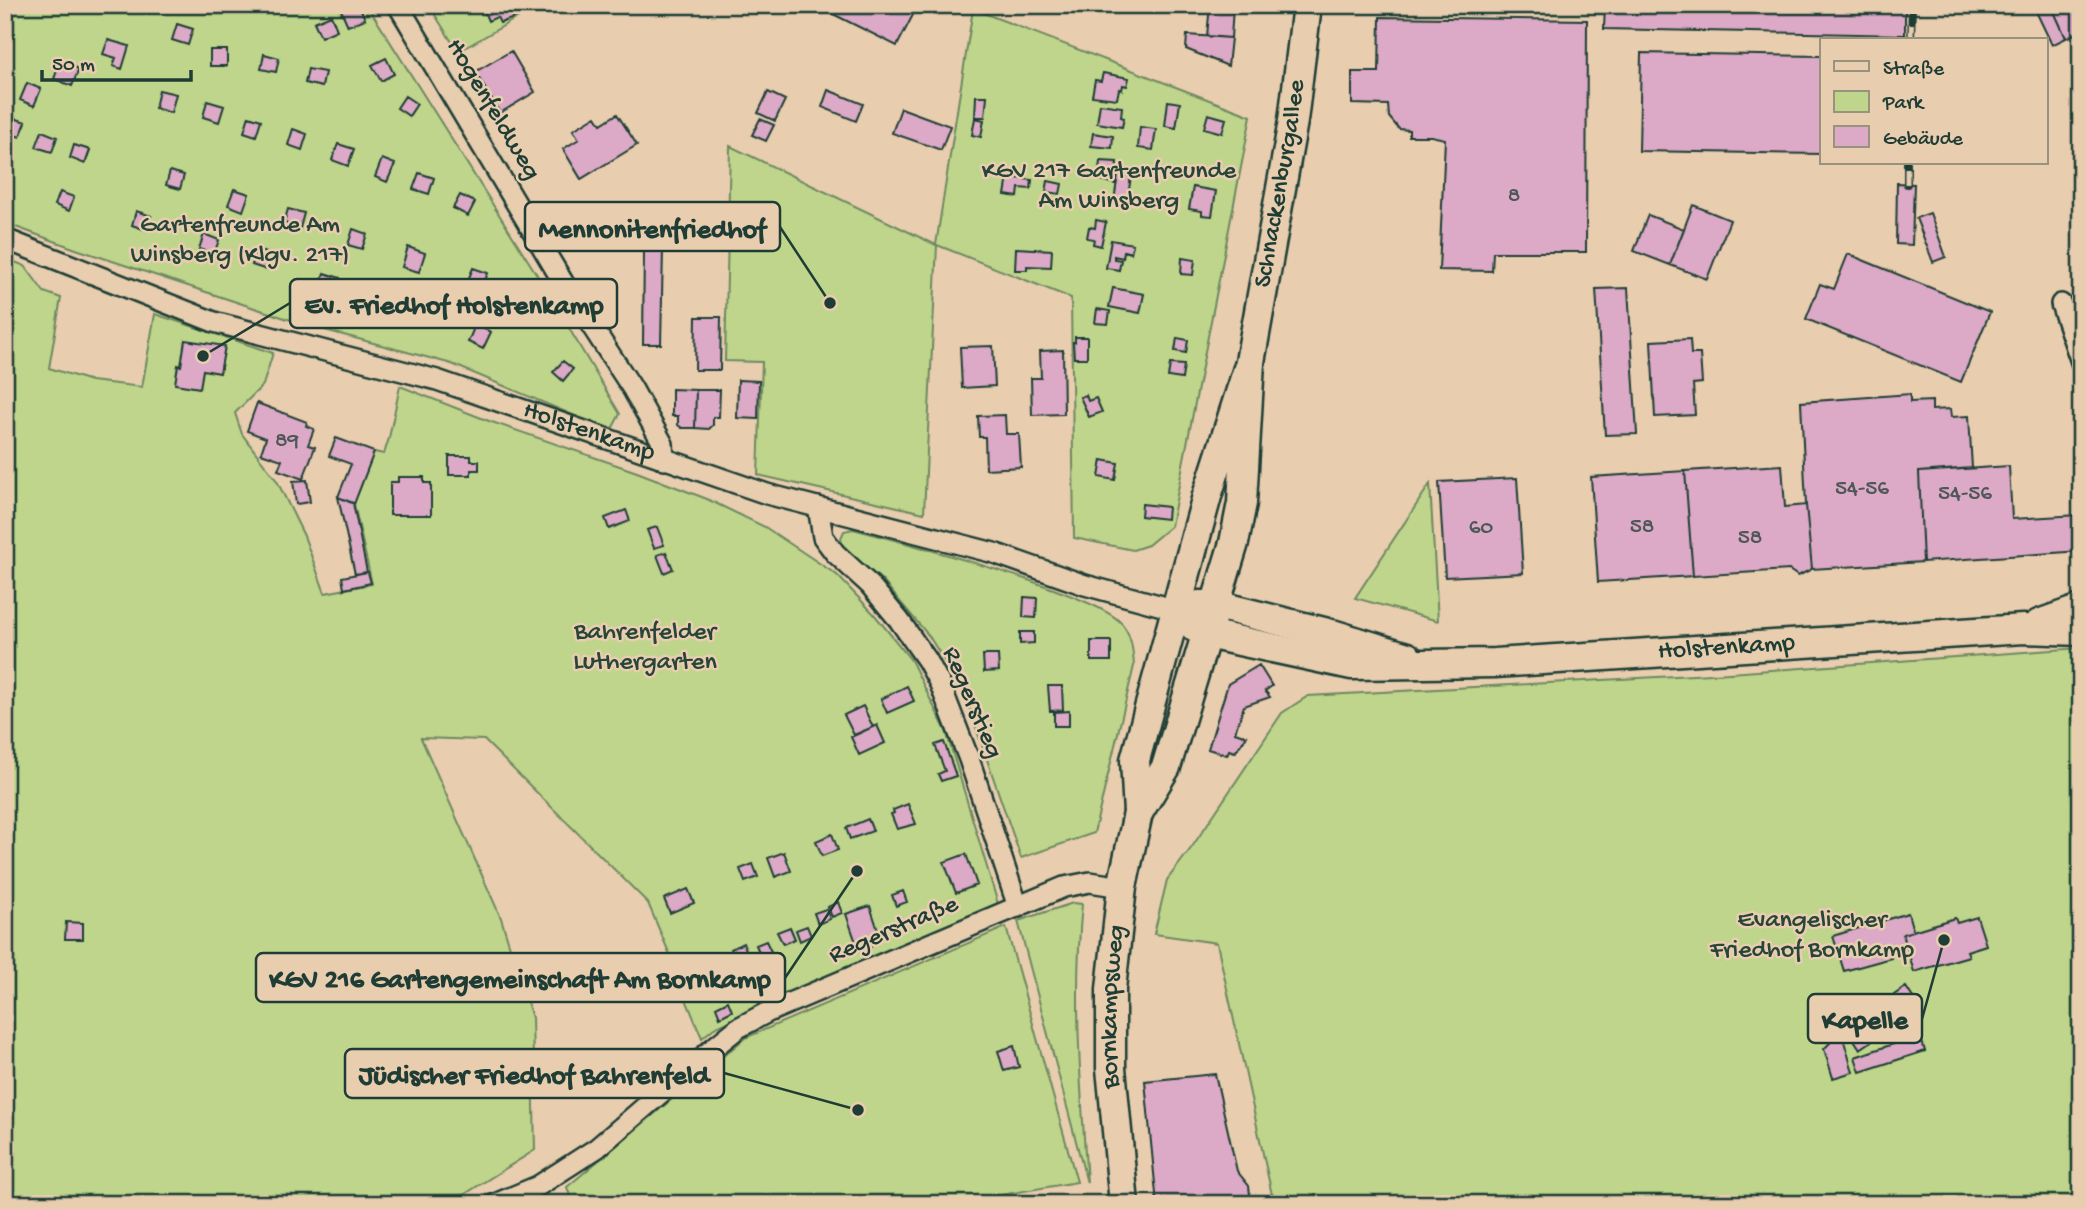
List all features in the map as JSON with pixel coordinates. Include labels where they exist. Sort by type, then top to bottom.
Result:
[{"type":"main road","name":"Schnackenburgallee","points":[[1208,634],[1234,543],[1242,503],[1250,362],[1293,121],[1307,5]]},
{"type":"main road","name":"Schnackenburgallee","points":[[1177,610],[1208,496],[1250,362]]},
{"type":"main road","name":"Holstenkamp","points":[[1177,610],[1216,605],[1332,634],[1430,663]]},
{"type":"main road","name":"Holstenkamp","points":[[2023,629],[2081,609]]},
{"type":"main road","name":"Holstenkamp","points":[[1177,610],[1196,628],[1208,634],[1352,665],[1531,661],[2023,629],[2081,631]]},
{"type":"main road","name":"Bornkampsweg","points":[[1124,1204],[1111,1068],[1114,951],[1122,887],[1138,813],[1135,760],[1177,610]]},
{"type":"main road","name":"Bornkampsweg","points":[[1138,813],[1166,767],[1208,634]]},
{"type":"street","name":"Hogenfeldweg","points":[[398,5],[563,282],[632,388],[663,443],[664,460]]},
{"type":"street","name":"Holstenkamp","points":[[5,239],[214,322],[437,380],[767,494],[994,553],[1085,585],[1177,610]]},
{"type":"street","points":[[2061,304],[2081,362]]},
{"type":"street","name":"Regerstieg","points":[[818,507],[822,537],[835,553],[870,585],[899,620],[940,684],[969,759],[1018,907]]},
{"type":"street","name":"Regerstraße","points":[[495,1204],[538,1186],[597,1148],[738,1028],[768,1012],[1064,887],[1090,882],[1122,887]]},
{"type":"green space","name":"Gartenfreunde Am Winsberg (Klgv. 217)","points":[[5,5],[367,5],[539,278],[620,414],[611,431],[452,364],[306,325],[5,223]]},
{"type":"green space","points":[[429,5],[545,5],[522,15],[458,52]]},
{"type":"green space","name":"KGV 217 Gartenfreunde Am Winsberg","points":[[973,9],[1251,116],[1171,526],[1148,545],[1133,550],[1074,538],[1071,298],[937,245],[924,513],[758,475],[762,362],[725,361],[730,146],[936,245]]},
{"type":"green space","name":"Bahrenfelder Luthergarten","points":[[5,258],[25,266],[44,292],[61,298],[49,368],[91,381],[142,387],[155,314],[273,353],[263,385],[235,413],[242,434],[277,481],[304,536],[325,593],[372,584],[354,504],[374,452],[384,454],[400,386],[489,421],[707,499],[765,527],[837,575],[874,614],[911,660],[946,731],[998,904],[714,1028],[702,1038],[648,903],[484,740],[421,738],[501,918],[532,1018],[535,1150],[457,1199],[441,1204],[5,1204]]},
{"type":"green space","points":[[1430,484],[1438,621],[1355,598]]},
{"type":"green space","points":[[853,529],[953,556],[1040,584],[1107,612],[1123,625],[1130,640],[1134,666],[1094,833],[1021,858],[964,693],[929,636],[882,580],[842,544],[844,531]]},
{"type":"green space","name":"Evangelischer Friedhof Bornkamp","points":[[2081,648],[2081,1204],[1274,1204],[1217,943],[1154,934],[1167,880],[1282,713],[1308,696],[1730,673]]},
{"type":"green space","points":[[1073,903],[1082,904],[1078,1009],[1087,1183],[1018,921]]},
{"type":"green space","points":[[1006,927],[1077,1182],[948,1204],[573,1204],[567,1187],[745,1038]]},
{"type":"building","points":[[359,5],[365,19],[348,26],[341,10]]},
{"type":"building","points":[[491,5],[502,5],[503,8],[509,6],[514,18],[500,23],[497,17],[488,21],[483,9]]},
{"type":"building","points":[[815,5],[914,5],[917,7],[897,46]]},
{"type":"building","points":[[1210,5],[1233,7],[1231,38],[1207,36]]},
{"type":"building","points":[[1605,5],[1905,5],[1905,35],[1604,29]]},
{"type":"building","points":[[2033,5],[2051,5],[2066,38],[2052,45]]},
{"type":"building","points":[[2051,5],[2081,5],[2081,31],[2066,38]]},
{"type":"building","points":[[331,15],[337,30],[321,37],[314,22]]},
{"type":"building","points":[[1380,17],[1587,20],[1586,252],[1493,252],[1492,271],[1439,270],[1445,139],[1409,136],[1409,130],[1399,129],[1389,117],[1388,105],[1352,104],[1352,72],[1379,72]]},
{"type":"building","points":[[177,24],[193,29],[188,45],[172,40]]},
{"type":"building","points":[[1187,35],[1231,38],[1228,66],[1186,49]]},
{"type":"building","points":[[108,40],[129,46],[122,69],[113,66],[116,58],[103,54]]},
{"type":"building","points":[[210,50],[227,50],[227,66],[210,66]]},
{"type":"building","points":[[511,51],[535,92],[500,113],[475,72]]},
{"type":"building","points":[[1641,53],[1820,56],[1820,154],[1639,151]]},
{"type":"building","points":[[264,54],[279,58],[276,72],[261,69]]},
{"type":"building","points":[[386,58],[394,74],[381,81],[372,65]]},
{"type":"building","points":[[60,62],[79,69],[72,86],[54,79]]},
{"type":"building","points":[[308,69],[325,72],[322,87],[305,83]]},
{"type":"building","points":[[1103,73],[1129,78],[1127,86],[1123,85],[1122,90],[1119,89],[1117,99],[1092,96],[1095,80],[1101,81]]},
{"type":"building","points":[[27,83],[41,89],[34,106],[20,100]]},
{"type":"building","points":[[159,90],[176,94],[171,113],[155,108]]},
{"type":"building","points":[[828,90],[863,104],[856,121],[822,107]]},
{"type":"building","points":[[768,92],[785,100],[775,121],[758,113]]},
{"type":"building","points":[[405,96],[417,104],[409,116],[397,108]]},
{"type":"building","points":[[976,96],[987,96],[985,117],[975,117]]},
{"type":"building","points":[[207,101],[224,106],[219,122],[203,117]]},
{"type":"building","points":[[1168,101],[1180,103],[1176,128],[1165,126]]},
{"type":"building","points":[[1100,104],[1122,107],[1122,127],[1097,123]]},
{"type":"building","points":[[901,108],[950,126],[941,150],[892,133]]},
{"type":"building","points":[[617,114],[637,145],[581,179],[563,149],[579,139],[573,130],[596,116],[601,124]]},
{"type":"building","points":[[1208,114],[1226,119],[1222,133],[1204,128]]},
{"type":"building","points":[[249,116],[261,120],[256,136],[244,132]]},
{"type":"building","points":[[11,117],[26,122],[20,137],[6,132]]},
{"type":"building","points":[[975,118],[984,120],[981,137],[972,135]]},
{"type":"building","points":[[760,119],[774,125],[766,141],[752,135]]},
{"type":"building","points":[[1140,127],[1156,129],[1153,150],[1138,148]]},
{"type":"building","points":[[293,129],[307,134],[302,150],[288,145]]},
{"type":"building","points":[[42,131],[57,137],[52,152],[36,147]]},
{"type":"building","points":[[1093,133],[1113,136],[1112,148],[1091,146]]},
{"type":"building","points":[[338,144],[354,149],[348,166],[332,160]]},
{"type":"building","points":[[74,145],[90,150],[85,164],[70,158]]},
{"type":"building","points":[[382,159],[395,164],[387,182],[375,177]]},
{"type":"building","points":[[1100,161],[1117,162],[1115,184],[1098,179]]},
{"type":"building","points":[[170,171],[184,175],[180,189],[166,185]]},
{"type":"building","points":[[419,173],[434,178],[429,194],[413,189]]},
{"type":"building","points":[[1118,174],[1131,176],[1127,203],[1114,201]]},
{"type":"building","points":[[1008,177],[1032,180],[1031,189],[1019,188],[1018,197],[1005,195]]},
{"type":"building","points":[[1048,181],[1062,184],[1060,194],[1046,192]]},
{"type":"building","points":[[1897,183],[1914,184],[1912,245],[1896,244]]},
{"type":"building","points":[[1193,187],[1216,191],[1212,216],[1189,209]]},
{"type":"building","points":[[234,189],[249,194],[243,211],[228,205]]},
{"type":"building","points":[[60,192],[74,197],[69,211],[55,205]]},
{"type":"building","points":[[460,195],[475,202],[468,216],[453,208]]},
{"type":"building","points":[[1693,205],[1730,220],[1707,279],[1670,265]]},
{"type":"building","points":[[288,209],[304,213],[300,228],[284,223]]},
{"type":"building","points":[[136,211],[151,216],[146,230],[132,225]]},
{"type":"building","points":[[1930,213],[1946,257],[1933,262],[1916,218]]},
{"type":"building","points":[[1648,215],[1684,229],[1670,265],[1634,251]]},
{"type":"building","points":[[1096,220],[1106,222],[1101,246],[1093,244],[1094,239],[1087,238],[1089,227],[1095,228]]},
{"type":"building","points":[[353,229],[367,234],[362,249],[348,245]]},
{"type":"building","points":[[204,234],[219,240],[214,254],[199,249]]},
{"type":"building","points":[[1111,240],[1133,244],[1131,253],[1124,251],[1123,258],[1114,256],[1114,259],[1121,260],[1119,270],[1106,268]]},
{"type":"building","points":[[408,247],[425,253],[419,272],[402,267]]},
{"type":"building","points":[[1016,248],[1052,250],[1051,267],[1027,266],[1027,270],[1015,270]]},
{"type":"building","points":[[644,249],[663,249],[661,344],[643,344]]},
{"type":"building","points":[[257,250],[272,255],[267,270],[252,265]]},
{"type":"building","points":[[1848,254],[1990,312],[1961,382],[1806,319],[1820,284],[1834,289]]},
{"type":"building","points":[[1182,258],[1195,260],[1193,275],[1181,274]]},
{"type":"building","points":[[473,268],[488,273],[481,290],[466,285]]},
{"type":"building","points":[[324,273],[340,278],[335,292],[319,287]]},
{"type":"building","points":[[5,281],[14,282],[5,323]]},
{"type":"building","points":[[1113,288],[1144,294],[1140,313],[1109,307]]},
{"type":"building","points":[[1628,288],[1637,434],[1605,435],[1596,289]]},
{"type":"building","points":[[1097,309],[1110,311],[1108,324],[1095,323]]},
{"type":"building","points":[[696,317],[721,317],[720,370],[695,370]]},
{"type":"building","points":[[475,325],[491,332],[483,349],[468,342]]},
{"type":"building","points":[[1075,337],[1087,337],[1087,358],[1074,358]]},
{"type":"building","points":[[1177,338],[1188,340],[1186,353],[1175,351]]},
{"type":"building","points":[[1690,339],[1691,354],[1700,354],[1702,383],[1693,384],[1695,415],[1655,417],[1651,341]]},
{"type":"building","points":[[185,340],[225,346],[220,373],[203,370],[200,388],[175,384]]},
{"type":"building","points":[[993,346],[995,386],[962,388],[960,347]]},
{"type":"building","points":[[1063,350],[1064,414],[1032,415],[1031,378],[1041,378],[1040,351]]},
{"type":"building","points":[[563,361],[573,369],[563,381],[553,372]]},
{"type":"building","points":[[1170,364],[1184,365],[1182,379],[1168,377]]},
{"type":"building","points":[[738,380],[759,381],[758,419],[737,418]]},
{"type":"building","points":[[672,389],[696,390],[695,428],[682,428],[678,425],[678,416],[672,416]]},
{"type":"building","points":[[696,390],[720,390],[719,417],[713,417],[713,425],[709,429],[695,428]]},
{"type":"building","points":[[1910,394],[1910,402],[1932,401],[1932,410],[1950,409],[1951,417],[1969,416],[1972,468],[1919,472],[1923,562],[1812,569],[1801,402]]},
{"type":"building","points":[[1086,395],[1088,401],[1096,398],[1102,412],[1089,417],[1080,397]]},
{"type":"building","points":[[257,403],[307,422],[306,426],[314,429],[308,445],[315,447],[303,479],[278,470],[282,460],[261,453],[266,438],[247,431]]},
{"type":"building","points":[[1005,415],[1006,434],[1019,434],[1021,467],[986,469],[985,437],[979,437],[978,416]]},
{"type":"building","points":[[336,438],[374,452],[354,504],[338,497],[351,464],[329,456]]},
{"type":"building","points":[[449,456],[471,456],[471,461],[479,461],[479,470],[471,470],[471,475],[449,475]]},
{"type":"building","points":[[1102,460],[1118,463],[1115,480],[1099,477]]},
{"type":"building","points":[[1782,465],[1785,507],[1806,505],[1812,569],[1798,576],[1789,570],[1693,576],[1685,471]]},
{"type":"building","points":[[2009,466],[2012,519],[2079,515],[2081,551],[1923,562],[1919,472]]},
{"type":"building","points":[[1685,471],[1693,576],[1598,582],[1591,477]]},
{"type":"building","points":[[398,477],[424,477],[424,483],[431,483],[431,515],[390,515],[390,482],[398,482]]},
{"type":"building","points":[[1517,478],[1523,573],[1445,577],[1439,482]]},
{"type":"building","points":[[307,480],[310,502],[296,504],[293,481]]},
{"type":"building","points":[[338,497],[353,503],[367,572],[355,574]]},
{"type":"building","points":[[1142,504],[1168,507],[1167,519],[1141,516]]},
{"type":"building","points":[[626,510],[630,521],[609,529],[605,518]]},
{"type":"building","points":[[657,527],[664,545],[654,548],[647,530]]},
{"type":"building","points":[[666,552],[673,569],[664,573],[657,555]]},
{"type":"building","points":[[368,572],[371,583],[344,589],[342,577]]},
{"type":"building","points":[[1024,597],[1037,598],[1036,618],[1023,617]]},
{"type":"building","points":[[1020,632],[1034,632],[1034,643],[1020,644]]},
{"type":"building","points":[[1091,641],[1111,641],[1111,661],[1091,661]]},
{"type":"building","points":[[983,655],[998,655],[999,671],[984,672]]},
{"type":"building","points":[[1259,665],[1272,686],[1265,691],[1270,697],[1244,706],[1235,732],[1247,736],[1235,752],[1229,750],[1227,755],[1208,749],[1228,684]]},
{"type":"building","points":[[907,686],[914,701],[887,713],[881,699]]},
{"type":"building","points":[[1048,686],[1062,686],[1063,710],[1050,711]]},
{"type":"building","points":[[863,706],[873,727],[854,735],[844,715]]},
{"type":"building","points":[[1069,711],[1069,726],[1054,726],[1054,712]]},
{"type":"building","points":[[877,725],[885,743],[859,755],[851,737]]},
{"type":"building","points":[[944,742],[956,776],[941,781],[938,774],[945,771],[935,745]]},
{"type":"building","points":[[908,804],[916,824],[897,829],[891,814],[894,813],[893,810]]},
{"type":"building","points":[[868,819],[873,831],[850,839],[846,828]]},
{"type":"building","points":[[832,834],[838,850],[822,856],[816,841]]},
{"type":"building","points":[[784,852],[791,871],[775,877],[768,858]]},
{"type":"building","points":[[966,854],[977,885],[956,893],[944,862]]},
{"type":"building","points":[[753,864],[758,877],[745,882],[740,869]]},
{"type":"building","points":[[688,889],[694,903],[670,913],[664,899]]},
{"type":"building","points":[[903,891],[907,902],[896,906],[892,895]]},
{"type":"building","points":[[838,902],[842,913],[832,917],[828,907]]},
{"type":"building","points":[[870,906],[880,936],[868,940],[871,947],[859,951],[846,914]]},
{"type":"building","points":[[826,909],[830,919],[818,924],[814,913]]},
{"type":"building","points":[[1908,913],[1913,931],[1903,934],[1907,947],[1889,952],[1891,958],[1844,971],[1833,936]]},
{"type":"building","points":[[1977,917],[1986,945],[1967,951],[1969,956],[1914,972],[1903,934],[1955,918],[1957,923]]},
{"type":"building","points":[[66,922],[83,923],[83,939],[65,939]]},
{"type":"building","points":[[807,926],[811,936],[800,941],[796,930]]},
{"type":"building","points":[[790,927],[795,939],[783,944],[777,932]]},
{"type":"building","points":[[766,941],[775,960],[764,964],[756,945]]},
{"type":"building","points":[[743,943],[749,956],[737,962],[731,949]]},
{"type":"building","points":[[1906,987],[1920,1009],[1860,1049],[1846,1027]]},
{"type":"building","points":[[728,1001],[732,1011],[720,1017],[716,1007]]},
{"type":"building","points":[[1841,1031],[1853,1072],[1833,1078],[1824,1049]]},
{"type":"building","points":[[1920,1035],[1925,1051],[1860,1072],[1855,1057]]},
{"type":"building","points":[[1014,1046],[1019,1067],[1004,1071],[998,1051]]},
{"type":"building","points":[[1215,1074],[1237,1171],[1249,1186],[1251,1204],[1157,1204],[1145,1081]]},
{"type":"railway","points":[[1911,38],[1912,5]]},
{"type":"railway","points":[[1907,164],[1907,184]]},
{"type":"place","name":"Mennonitenfriedhof","points":[[830,303]]},
{"type":"place","name":"Ev. Friedhof Holstenkamp","points":[[203,356]]},
{"type":"place","name":"KGV 216 Gartengemeinschaft Am Bornkamp","points":[[857,871]]},
{"type":"place","name":"Kapelle","points":[[1944,940]]},
{"type":"place","name":"Jüdischer Friedhof Bahrenfeld","points":[[858,1110]]}]
